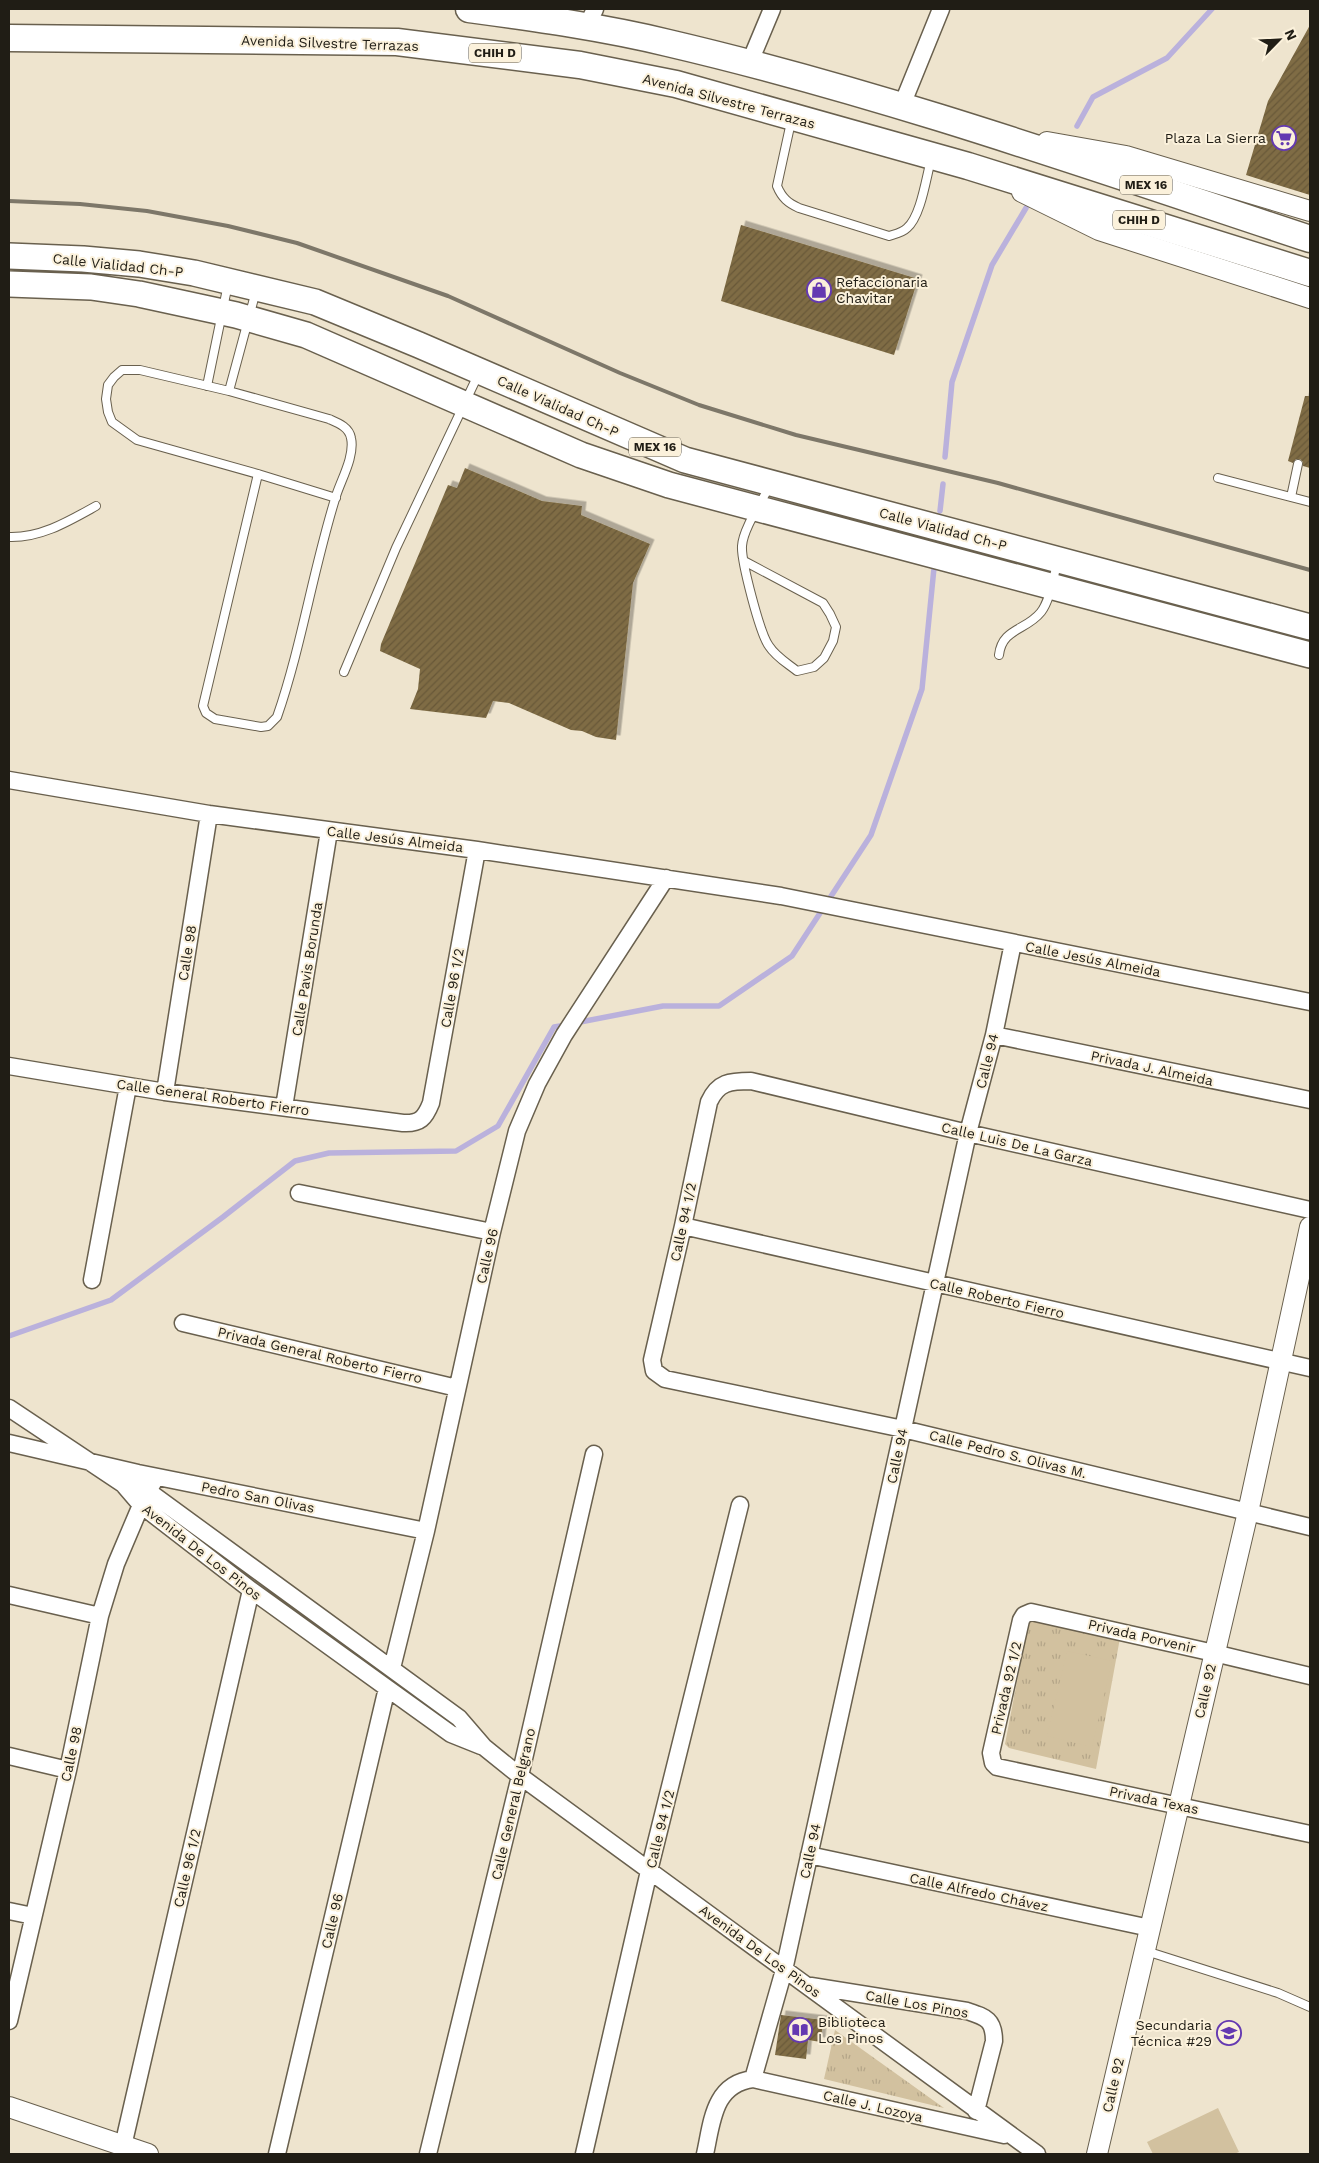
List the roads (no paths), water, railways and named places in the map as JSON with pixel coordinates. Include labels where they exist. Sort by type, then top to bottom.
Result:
[{"type":"highway","points":[[469,9],[591,17],[667,42],[902,105],[982,130]]},
{"type":"highway","name":"Avenida Silvestre Terrazas","points":[[9,38],[397,42],[580,65],[676,84],[968,166],[1310,273]]},
{"type":"highway","name":"MEX 16","points":[[982,130],[1310,239]]},
{"type":"main road","name":"Calle Vialidad Ch-P","points":[[9,256],[83,259],[139,264],[194,273],[314,302],[480,371],[685,460],[1310,627]]},
{"type":"main road","name":"Calle Vialidad Ch-P","points":[[9,284],[91,287],[158,298],[250,318],[306,335],[582,455],[669,486],[1310,655]]},
{"type":"street","points":[[749,64],[772,9]]},
{"type":"street","points":[[902,105],[941,9]]},
{"type":"street","points":[[982,130],[1126,156],[1310,211]]},
{"type":"street","name":"CHIH D","points":[[968,166],[1099,230],[1310,298]]},
{"type":"street","name":"Calle Jesús Almeida","points":[[9,780],[209,814],[477,850],[781,896],[1310,1002]]},
{"type":"street","name":"Calle 98","points":[[165,1092],[209,814]]},
{"type":"street","name":"Calle Pavis Borunda","points":[[284,1107],[329,831]]},
{"type":"street","name":"Calle 96 1/2","points":[[418,1122],[427,1112],[431,1103],[477,850]]},
{"type":"street","name":"Calle 96","points":[[392,1668],[426,1531],[492,1232],[517,1132],[537,1084],[564,1035],[666,878]]},
{"type":"street","name":"Calle 94","points":[[745,2081],[784,1970],[968,1133],[994,1035],[1013,943]]},
{"type":"street","name":"Privada J. Almeida","points":[[994,1035],[1310,1100]]},
{"type":"street","name":"Calle General Roberto Fierro","points":[[9,1066],[165,1092],[403,1123],[418,1122]]},
{"type":"street","name":"Calle Luis De La Garza","points":[[725,1084],[736,1081],[751,1081],[968,1133],[1310,1210]]},
{"type":"street","name":"Calle 94 1/2","points":[[652,1366],[709,1102],[714,1091],[725,1084]]},
{"type":"street","points":[[92,1280],[128,1086]]},
{"type":"street","points":[[299,1193],[492,1232]]},
{"type":"street","name":"Calle Roberto Fierro","points":[[683,1226],[1310,1368]]},
{"type":"street","name":"Calle 92","points":[[1097,2154],[1248,1512],[1310,1226]]},
{"type":"street","name":"Privada General Roberto Fierro","points":[[183,1322],[458,1388]]},
{"type":"street","name":"Calle Pedro S. Olivas M.","points":[[652,1366],[654,1372],[665,1379],[903,1429],[1310,1527]]},
{"type":"street","points":[[9,1408],[91,1463]]},
{"type":"street","name":"Pedro San Olivas","points":[[9,1443],[91,1463],[148,1491],[426,1531]]},
{"type":"street","name":"Calle General Belgrano","points":[[428,2154],[520,1776],[594,1454]]},
{"type":"street","name":"Avenida De Los Pinos","points":[[91,1463],[123,1484],[148,1491],[392,1668],[459,1718],[484,1747],[520,1776],[1037,2154]]},
{"type":"street","name":"Calle 98","points":[[9,2021],[68,1770],[100,1616],[116,1564],[148,1491]]},
{"type":"street","name":"Avenida De Los Pinos","points":[[148,1491],[251,1590],[451,1734],[484,1747]]},
{"type":"street","name":"Calle 94 1/2","points":[[584,2154],[649,1870],[740,1504]]},
{"type":"street","name":"Calle 96 1/2","points":[[124,2146],[251,1590]]},
{"type":"street","points":[[9,1596],[100,1616]]},
{"type":"street","name":"Privada Porvenir","points":[[1031,1612],[1214,1652],[1310,1676]]},
{"type":"street","name":"Privada 92 1/2","points":[[997,1767],[993,1763],[991,1753],[1021,1620],[1031,1612]]},
{"type":"street","name":"Calle 96","points":[[276,2154],[387,1688]]},
{"type":"street","points":[[9,1756],[68,1770]]},
{"type":"street","name":"Privada Texas","points":[[997,1767],[1310,1834]]},
{"type":"street","name":"Calle Alfredo Chávez","points":[[809,1855],[1150,1928]]},
{"type":"street","points":[[9,1911],[33,1916]]},
{"type":"street","name":"Calle Los Pinos","points":[[809,1986],[967,2011],[984,2017],[994,2029],[994,2041],[976,2111]]},
{"type":"street","points":[[705,2154],[720,2098],[745,2081]]},
{"type":"street","name":"Calle J. Lozoya","points":[[745,2081],[1010,2136]]},
{"type":"street","points":[[9,2107],[148,2154]]},
{"type":"lane","points":[[792,117],[777,186],[781,195],[789,204],[799,208],[889,236],[898,234],[908,227],[918,212],[932,157]]},
{"type":"lane","points":[[207,386],[228,282]]},
{"type":"lane","points":[[229,391],[250,318],[256,289]]},
{"type":"lane","points":[[258,474],[203,706],[206,713],[215,719],[261,727],[268,726],[277,717],[336,498],[351,452],[352,439],[349,431],[342,425],[329,420],[229,391],[140,370],[122,370],[108,386],[106,399],[112,422],[138,440],[258,474],[336,498]]},
{"type":"lane","points":[[344,672],[396,548],[480,371]]},
{"type":"lane","points":[[1291,497],[1298,464]]},
{"type":"lane","points":[[1218,478],[1310,502]]},
{"type":"lane","points":[[744,561],[823,603],[836,627],[833,641],[824,658],[814,668],[797,671],[777,656],[768,644],[761,630],[744,561],[742,546],[757,509],[771,483]]},
{"type":"lane","points":[[9,536],[38,533],[62,524],[96,506]]},
{"type":"lane","points":[[999,655],[1000,646],[1005,638],[1040,614],[1051,587],[1058,560]]},
{"type":"lane","points":[[1144,1951],[1278,1993],[1310,2007]]},
{"type":"waterway","points":[[1077,126],[1093,97],[1167,58],[1212,9]]},
{"type":"waterway","points":[[945,457],[952,382],[992,265],[1026,208]]},
{"type":"waterway","points":[[940,511],[943,484]]},
{"type":"waterway","points":[[575,1023],[663,1006],[719,1006],[792,956],[871,835],[922,689],[934,568]]},
{"type":"waterway","points":[[9,1336],[111,1300],[295,1161],[329,1153],[456,1151],[498,1126],[554,1027],[566,1025]]},
{"type":"railway","points":[[9,201],[80,204],[147,211],[228,226],[297,243],[448,296],[620,373],[699,405],[796,435],[998,483],[1310,570]]},
{"type":"place","name":"Plaza La Sierra","points":[[1284,138]]},
{"type":"place","name":"Refaccionaria Chavitar","points":[[819,290]]},
{"type":"place","name":"Biblioteca Los Pinos","points":[[800,2030]]},
{"type":"place","name":"Secundaria Técnica #29","points":[[1229,2033]]}]
